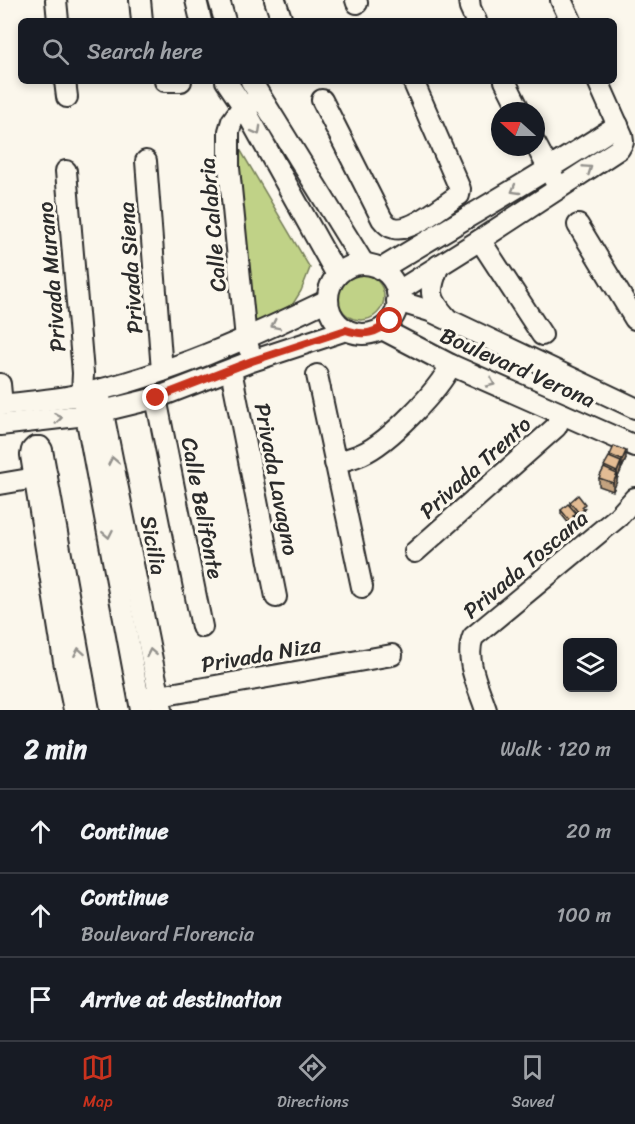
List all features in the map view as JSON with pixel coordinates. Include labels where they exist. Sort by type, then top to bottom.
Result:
[{"type":"street","points":[[56,0],[58,18]]},
{"type":"street","points":[[140,0],[142,18]]},
{"type":"street","points":[[196,0],[200,18]]},
{"type":"street","points":[[219,0],[224,18]]},
{"type":"street","points":[[275,0],[281,18]]},
{"type":"street","points":[[469,0],[475,18]]},
{"type":"street","points":[[561,0],[570,18]]},
{"type":"street","points":[[230,84],[252,103],[372,267],[393,282],[397,296],[395,312],[390,321],[371,334],[358,334],[336,323],[330,312],[328,300],[330,287],[337,275],[354,266],[372,267],[441,232],[548,170],[618,125]]},
{"type":"street","points":[[251,84],[252,103],[337,275]]},
{"type":"street","points":[[322,100],[382,219],[394,228],[401,228],[430,216],[459,195],[460,189],[413,84]]},
{"type":"street","points":[[506,84],[516,102]]},
{"type":"street","points":[[397,296],[440,265],[619,149],[623,139],[599,84]]},
{"type":"street","name":"Calle Calabria","points":[[252,103],[232,121],[229,147],[246,339],[252,361]]},
{"type":"street","points":[[541,156],[559,188]]},
{"type":"street","name":"Privada Siena","points":[[146,161],[162,372]]},
{"type":"street","name":"Privada Murano","points":[[66,171],[88,388]]},
{"type":"street","points":[[430,216],[441,232]]},
{"type":"street","points":[[578,225],[635,318]]},
{"type":"street","points":[[480,240],[542,335]]},
{"type":"street","points":[[440,265],[431,285],[431,292],[436,306],[448,319]]},
{"type":"street","name":"Boulevard Verona","points":[[397,296],[635,408]]},
{"type":"street","points":[[0,384],[1,405],[162,372],[246,339],[328,300]]},
{"type":"street","name":"Boulevard Verona","points":[[382,328],[451,365],[635,446]]},
{"type":"street","points":[[0,425],[94,413],[156,398],[252,361],[346,330]]},
{"type":"street","points":[[335,463],[363,454],[380,443],[413,413],[446,375],[451,365]]},
{"type":"street","name":"Privada Lavagno","points":[[231,370],[276,597]]},
{"type":"street","points":[[318,375],[362,587]]},
{"type":"street","name":"Sicilia","points":[[88,388],[161,703]]},
{"type":"street","name":"Calle Belifonte","points":[[156,398],[202,627]]},
{"type":"street","name":"Sicilia","points":[[94,413],[140,705]]},
{"type":"street","name":"Privada Trento","points":[[415,552],[556,427],[562,414]]},
{"type":"street","points":[[1,488],[41,477]]},
{"type":"street","points":[[41,477],[64,661],[74,710]]},
{"type":"street","points":[[41,477],[89,710]]},
{"type":"street","name":"Privada Toscana","points":[[486,710],[470,658],[469,647],[473,637],[618,517],[635,498]]},
{"type":"street","name":"Privada Niza","points":[[140,705],[161,703],[392,655]]},
{"type":"green space","points":[[241,151],[310,268],[301,291],[291,307],[249,327],[234,154]]},
{"type":"green space","points":[[361,274],[377,281],[384,297],[377,313],[361,320],[345,313],[338,297],[345,281]]},
{"type":"building","points":[[614,446],[626,451],[622,460],[610,455]]},
{"type":"building","points":[[609,457],[621,462],[617,472],[604,466]]},
{"type":"building","points":[[604,468],[617,474],[613,483],[599,478]]},
{"type":"building","points":[[578,495],[585,504],[582,507],[584,509],[579,513],[570,502]]},
{"type":"building","points":[[568,504],[576,513],[570,521],[561,510]]},
{"type":"route","points":[[156,398],[252,361],[346,330],[358,334],[371,334],[390,321]]}]
